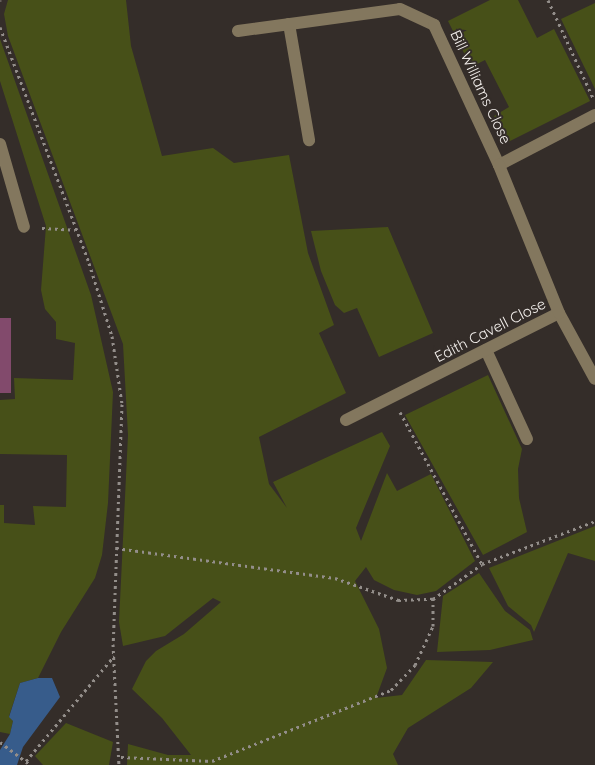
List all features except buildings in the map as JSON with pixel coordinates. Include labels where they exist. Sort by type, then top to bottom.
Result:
[{"type":"street","name":"Bill Williams Close","points":[[238,31],[400,9],[434,25],[499,165],[595,115]]},
{"type":"street","points":[[289,24],[309,140]]},
{"type":"street","points":[[0,144],[24,227]]},
{"type":"street","name":"Edith Cavell Close","points":[[346,420],[559,314],[499,165]]},
{"type":"street","points":[[559,314],[595,379]]},
{"type":"street","points":[[486,350],[527,439]]},
{"type":"path","points":[[548,0],[595,103]]},
{"type":"path","points":[[0,27],[76,230],[112,336],[122,404],[114,656],[121,757],[119,765]]},
{"type":"path","points":[[24,227],[76,230]]},
{"type":"path","points":[[392,397],[482,564]]},
{"type":"path","points":[[116,548],[335,578],[398,600],[433,599],[482,564],[595,521]]},
{"type":"path","points":[[121,757],[212,762],[392,690],[415,665],[433,626],[433,599]]},
{"type":"path","points":[[26,761],[114,656]]},
{"type":"path","points":[[0,742],[31,765]]},
{"type":"green space","points":[[8,0],[126,0],[131,46],[162,156],[213,148],[234,163],[289,155],[308,253],[334,325],[319,333],[346,393],[259,437],[269,484],[287,508],[273,482],[382,432],[390,446],[356,528],[361,541],[387,473],[397,491],[431,474],[475,561],[436,591],[417,595],[394,590],[374,580],[366,567],[355,581],[379,629],[387,668],[376,698],[402,695],[426,660],[493,662],[471,688],[408,728],[393,754],[398,765],[127,765],[128,744],[168,755],[191,755],[162,718],[132,689],[146,661],[156,651],[184,634],[221,602],[213,598],[165,636],[123,646],[119,622],[128,435],[123,344],[8,36],[4,14]]},
{"type":"green space","points":[[490,0],[518,0],[537,38],[554,29],[590,101],[508,142],[494,116],[509,107],[485,60],[471,67],[448,21]]},
{"type":"green space","points":[[595,3],[595,89],[561,19]]},
{"type":"green space","points":[[0,39],[91,295],[113,392],[108,503],[102,555],[95,578],[61,632],[38,678],[20,683],[9,716],[13,721],[10,734],[0,732],[0,505],[4,505],[4,523],[35,525],[33,506],[66,507],[67,455],[0,454],[0,400],[15,399],[14,378],[73,380],[75,343],[56,339],[56,322],[45,309],[41,290],[46,226],[0,81]]},
{"type":"green space","points":[[388,227],[433,333],[379,357],[357,308],[344,313],[335,305],[321,271],[311,231]]},
{"type":"green space","points":[[488,375],[522,449],[518,469],[519,498],[527,532],[483,555],[405,415]]},
{"type":"green space","points":[[595,526],[595,561],[568,553],[534,632],[531,625],[508,606],[489,568]]},
{"type":"green space","points":[[479,573],[505,611],[530,630],[533,640],[490,650],[437,652],[443,596]]},
{"type":"green space","points":[[66,723],[113,742],[109,765],[43,765],[35,756]]},
{"type":"water","points":[[38,678],[52,678],[60,697],[23,747],[17,765],[0,765],[0,750],[10,734],[13,721],[9,717],[20,683]]}]
